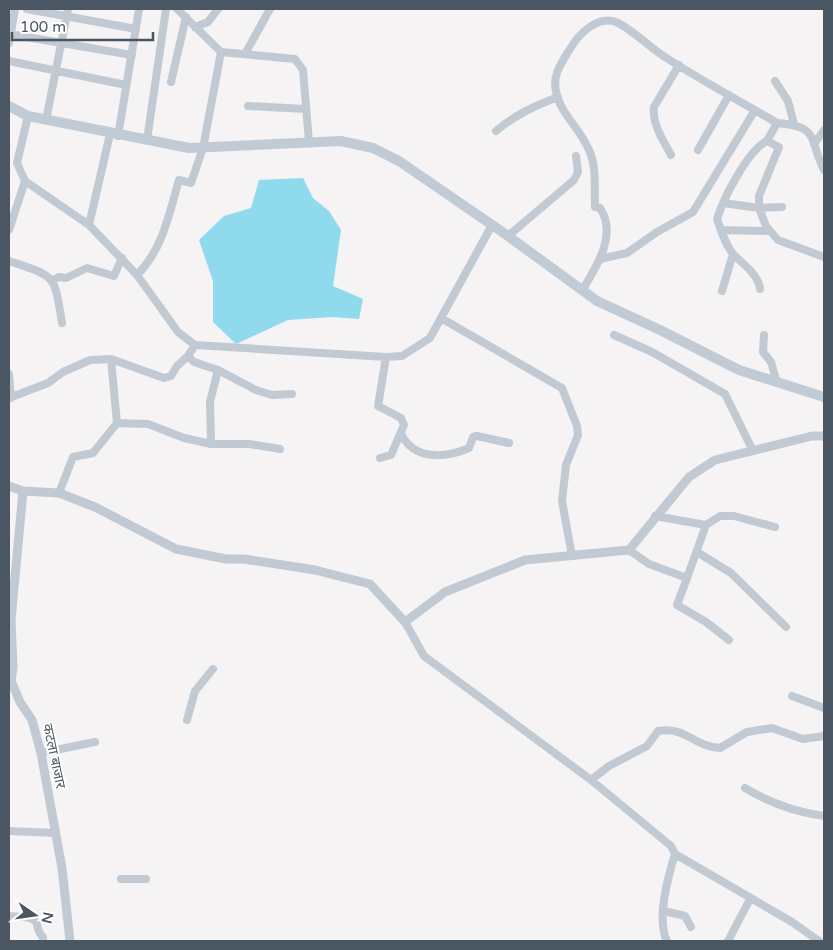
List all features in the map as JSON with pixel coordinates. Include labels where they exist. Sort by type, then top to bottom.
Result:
[{"type":"main road","points":[[9,106],[28,116],[114,135],[189,148],[309,142],[373,148],[399,162],[492,225],[597,302],[660,330],[739,370],[777,384],[824,397]]},
{"type":"street","points":[[9,43],[15,9]]},
{"type":"street","points":[[27,9],[67,13],[136,29]]},
{"type":"street","points":[[89,225],[126,85],[139,9]]},
{"type":"street","points":[[147,140],[166,9]]},
{"type":"street","points":[[177,9],[221,52],[295,59],[299,62],[302,70],[309,142]]},
{"type":"street","points":[[195,26],[208,22],[218,9]]},
{"type":"street","points":[[245,54],[270,9]]},
{"type":"street","points":[[46,120],[67,13]]},
{"type":"street","points":[[171,82],[186,17]]},
{"type":"street","points":[[582,291],[600,259],[606,239],[607,219],[600,208],[595,207],[592,157],[558,97],[555,80],[558,68],[576,38],[584,31],[603,22],[615,22],[679,65],[777,123],[794,124],[807,130],[824,170]]},
{"type":"street","points":[[10,34],[132,55]]},
{"type":"street","points":[[136,275],[148,264],[158,248],[179,180],[190,182],[203,148],[221,52]]},
{"type":"street","points":[[9,61],[126,85]]},
{"type":"street","points":[[671,155],[654,122],[654,107],[679,65]]},
{"type":"street","points":[[775,82],[788,101],[794,124]]},
{"type":"street","points":[[698,150],[729,95]]},
{"type":"street","points":[[496,132],[511,118],[530,107],[558,97]]},
{"type":"street","points":[[248,106],[305,108]]},
{"type":"street","points":[[600,259],[621,256],[627,253],[657,232],[693,212],[755,110]]},
{"type":"street","points":[[28,116],[17,163],[26,181],[89,225],[122,258],[178,332],[195,345],[386,357],[402,356],[430,338],[492,225]]},
{"type":"street","points":[[760,289],[760,285],[746,264],[733,254],[717,219],[723,203],[754,151],[760,144],[767,141],[777,123]]},
{"type":"street","points":[[814,144],[824,130]]},
{"type":"street","points":[[767,141],[779,147],[759,196],[759,208],[769,231],[778,240],[824,257]]},
{"type":"street","points":[[508,236],[574,180],[578,172],[576,156]]},
{"type":"street","points":[[9,160],[17,163]]},
{"type":"street","points":[[9,230],[26,181]]},
{"type":"street","points":[[723,203],[759,208],[782,207]]},
{"type":"street","points":[[721,230],[769,231]]},
{"type":"street","points":[[722,291],[733,254]]},
{"type":"street","points":[[53,280],[58,277],[66,278],[88,268],[114,276],[122,258]]},
{"type":"street","points":[[9,261],[42,273],[53,280],[62,323]]},
{"type":"street","points":[[441,318],[562,388],[578,426],[578,435],[566,465],[562,501],[572,556]]},
{"type":"street","points":[[614,335],[652,352],[725,394],[753,451]]},
{"type":"street","points":[[764,335],[762,352],[771,362],[777,384]]},
{"type":"street","points":[[9,374],[10,398],[48,383],[63,372],[90,360],[111,359],[164,378],[171,376],[195,345]]},
{"type":"street","points":[[188,356],[194,362],[218,370],[256,390],[272,395],[292,394]]},
{"type":"street","points":[[380,458],[391,455],[404,421],[378,406],[386,357]]},
{"type":"street","points":[[59,493],[74,458],[93,453],[116,423],[111,359]]},
{"type":"street","points":[[210,444],[210,402],[218,370]]},
{"type":"street","points":[[116,423],[148,424],[184,438],[210,444],[250,444],[280,449]]},
{"type":"street","points":[[401,433],[406,444],[432,454],[452,455],[469,448],[473,437],[477,436],[509,443]]},
{"type":"street","points":[[629,550],[655,516],[689,477],[715,460],[812,436],[824,436]]},
{"type":"street","points":[[9,486],[23,491],[59,493],[95,507],[176,549],[226,559],[244,559],[316,570],[370,584],[405,622],[424,656],[591,780],[671,846],[675,854],[792,922],[819,941]]},
{"type":"street","name":"कटला बाजार","points":[[23,491],[11,620],[13,667],[10,681],[20,702],[32,720],[41,753],[62,868],[70,941]]},
{"type":"street","points":[[655,516],[706,525]]},
{"type":"street","points":[[729,640],[706,622],[677,605],[706,525],[720,516],[734,516],[774,527]]},
{"type":"street","points":[[405,622],[446,592],[525,560],[629,550],[649,564],[687,578]]},
{"type":"street","points":[[697,552],[731,573],[786,626]]},
{"type":"street","points":[[187,720],[195,691],[213,669]]},
{"type":"street","points":[[792,696],[824,708]]},
{"type":"street","points":[[591,780],[609,766],[647,746],[658,731],[676,730],[689,735],[699,744],[720,748],[747,732],[772,728],[803,738],[824,734]]},
{"type":"street","points":[[41,753],[95,742]]},
{"type":"street","points":[[745,788],[777,805],[802,813],[824,816]]},
{"type":"street","points":[[9,831],[56,833]]},
{"type":"street","points":[[667,941],[662,932],[668,879],[675,854]]},
{"type":"street","points":[[121,879],[146,878]]},
{"type":"street","points":[[728,941],[750,899]]},
{"type":"street","points":[[664,911],[685,916],[690,927]]},
{"type":"street","points":[[9,916],[32,918],[36,922],[38,932],[43,937],[43,941]]},
{"type":"water","points":[[303,178],[313,198],[329,211],[341,230],[333,286],[363,299],[359,319],[332,317],[288,320],[236,344],[213,322],[213,281],[199,240],[224,216],[251,208],[259,180]]}]
